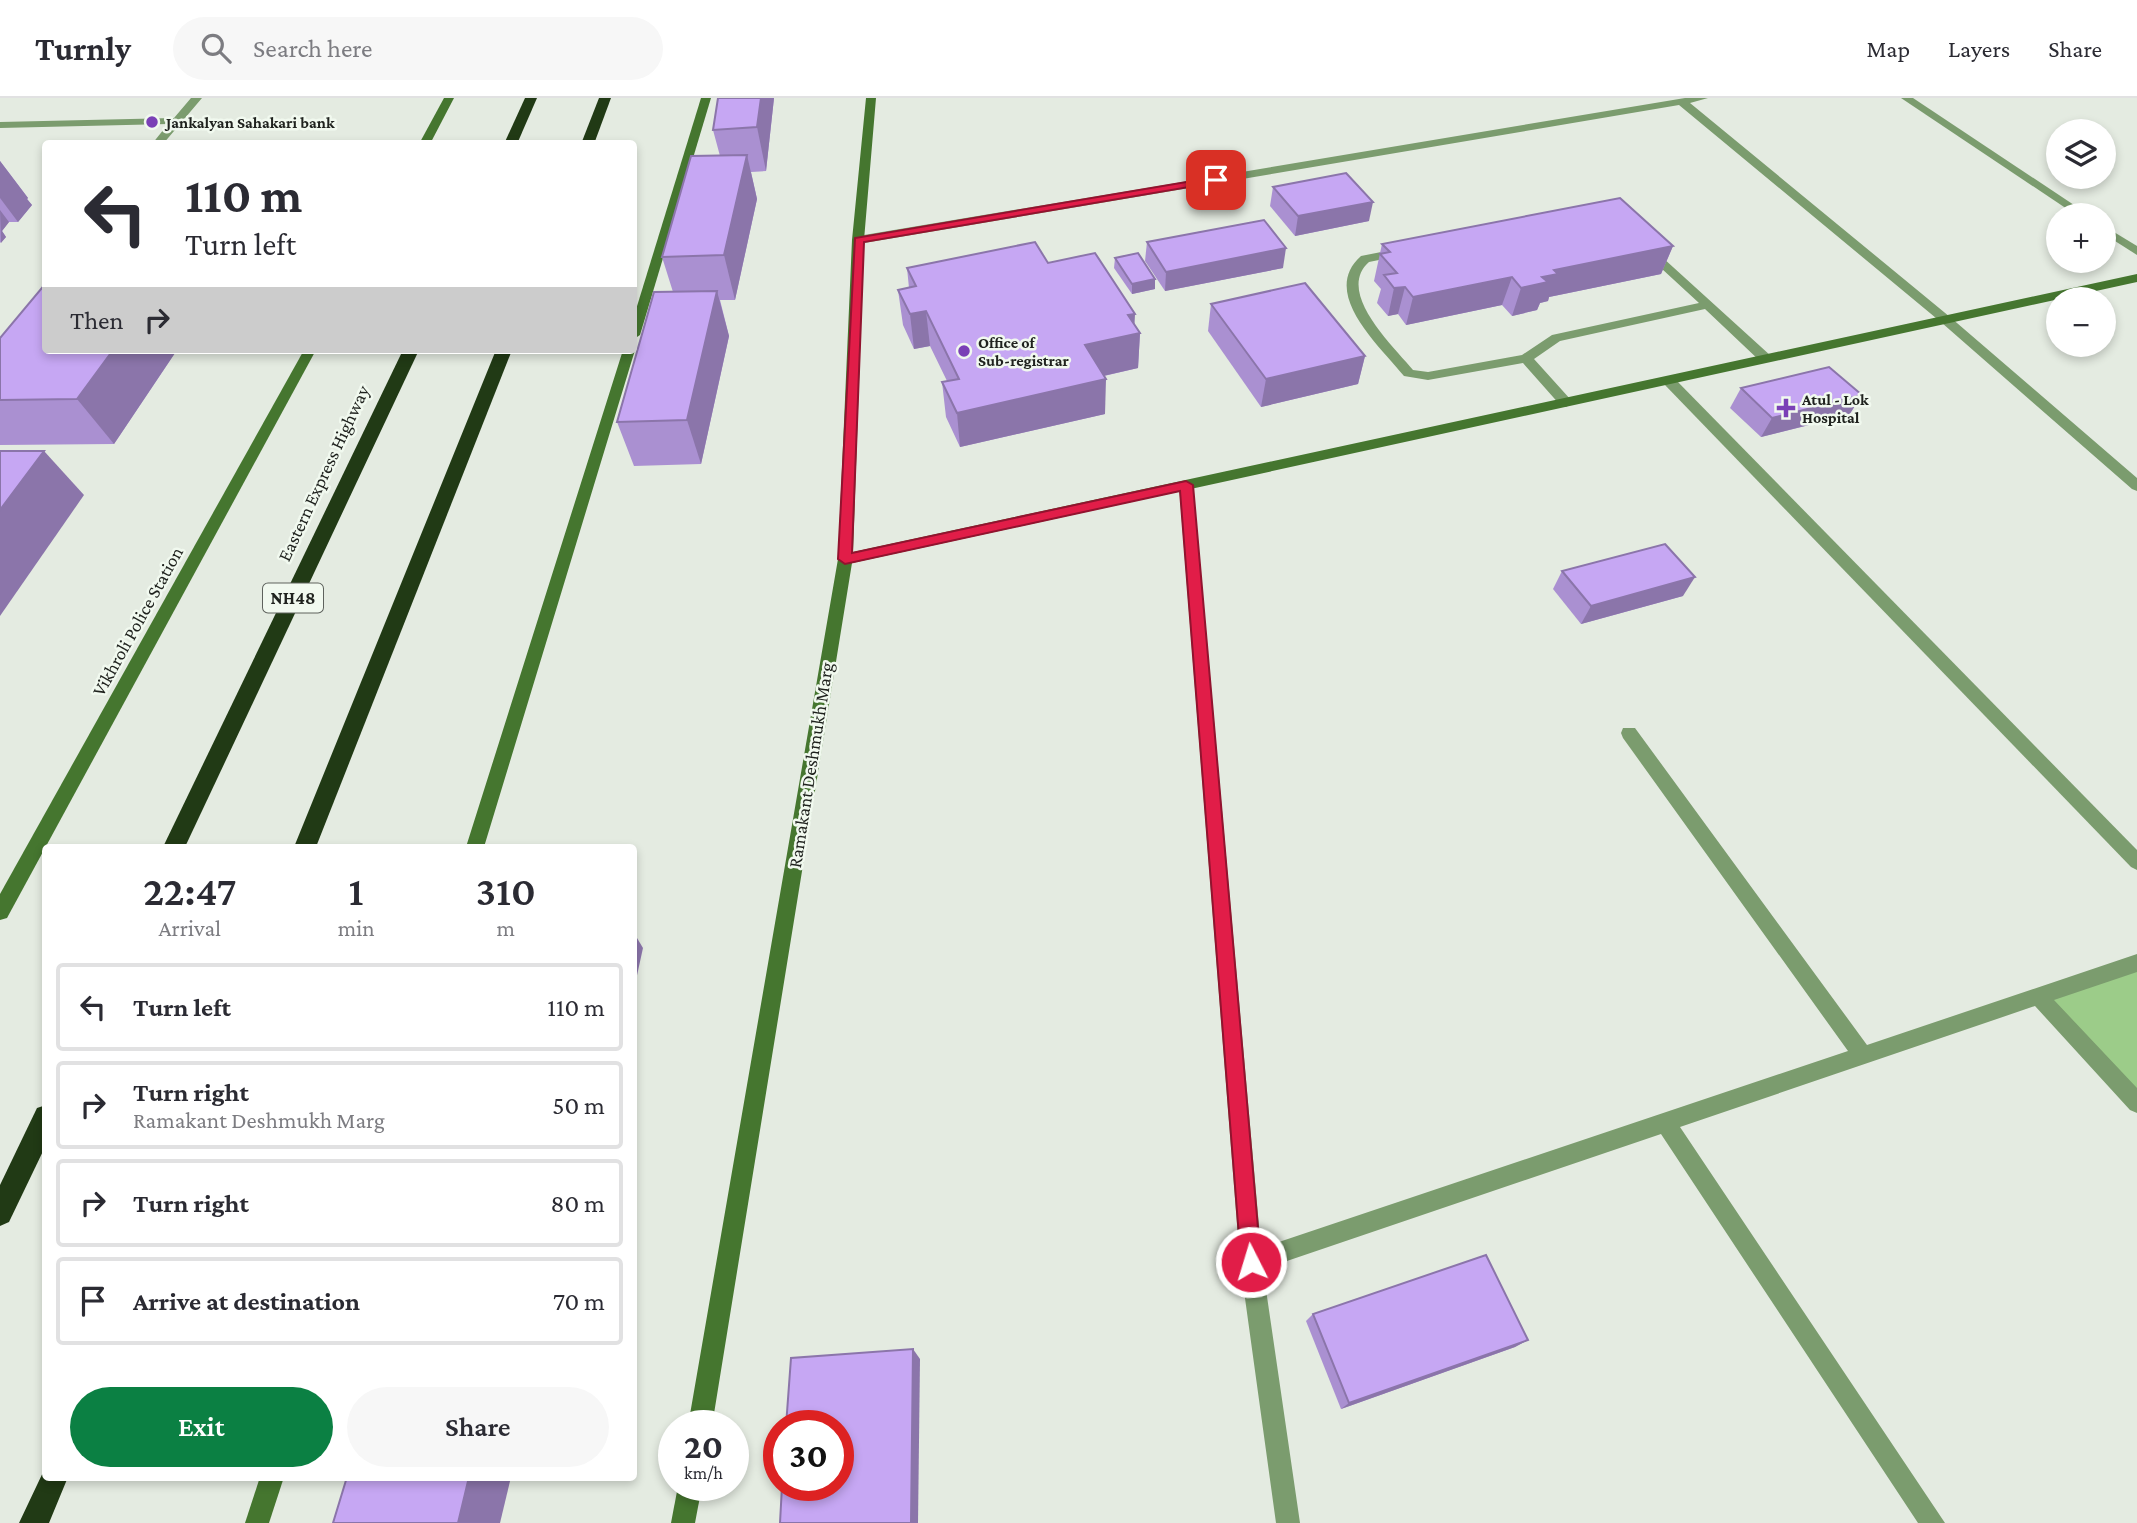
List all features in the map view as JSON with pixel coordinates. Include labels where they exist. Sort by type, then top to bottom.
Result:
[{"type":"highway","points":[[512,140],[531,98]]},
{"type":"highway","points":[[589,140],[605,98]]},
{"type":"highway","name":"Eastern Express Highway","points":[[175,844],[409,354]]},
{"type":"highway","points":[[306,844],[502,354]]},
{"type":"highway","points":[[0,1213],[42,1125]]},
{"type":"highway","points":[[34,1523],[50,1481]]},
{"type":"street","points":[[160,140],[197,98]]},
{"type":"street","points":[[426,140],[449,98]]},
{"type":"street","points":[[637,325],[706,98]]},
{"type":"street","name":"Ramakant Deshmukh Marg","points":[[703,1410],[845,559],[858,240],[871,98]]},
{"type":"street","points":[[858,240],[1703,98]]},
{"type":"street","points":[[1906,98],[2065,203]]},
{"type":"street","points":[[1682,102],[1946,320],[2137,486]]},
{"type":"street","points":[[0,125],[175,121]]},
{"type":"street","points":[[1708,305],[1556,338],[1527,358],[1428,376],[1409,373],[1362,317],[1350,285],[1356,267],[1365,259],[1592,213],[1615,220],[1708,305],[1766,359]]},
{"type":"street","points":[[2116,237],[2137,251]]},
{"type":"street","points":[[845,559],[2137,278]]},
{"type":"street","name":"Vikhroli Police Station","points":[[0,912],[308,354]]},
{"type":"street","points":[[476,844],[628,354]]},
{"type":"street","points":[[1527,358],[1566,403]]},
{"type":"street","points":[[1669,381],[2137,862]]},
{"type":"street","points":[[1186,485],[1251,1262],[1288,1523]]},
{"type":"street","points":[[1629,733],[1863,1056]]},
{"type":"street","points":[[1251,1262],[2137,963]]},
{"type":"street","points":[[2038,996],[2137,1103]]},
{"type":"street","points":[[1665,1122],[1933,1523]]},
{"type":"street","points":[[257,1523],[271,1481]]},
{"type":"street","points":[[684,1523],[688,1501]]},
{"type":"green space","points":[[2137,963],[2137,1103],[2038,996]]},
{"type":"building","points":[[718,98],[761,98],[757,127],[713,130]]},
{"type":"building","points":[[747,155],[724,255],[662,257],[691,156]]},
{"type":"building","points":[[1346,173],[1373,202],[1298,216],[1273,187]]},
{"type":"building","points":[[1620,198],[1673,246],[1554,270],[1558,274],[1542,277],[1548,282],[1521,288],[1512,277],[1413,297],[1405,287],[1394,288],[1384,275],[1397,273],[1380,254],[1390,252],[1382,244]]},
{"type":"building","points":[[1264,220],[1286,248],[1166,272],[1147,242]]},
{"type":"building","points":[[1035,242],[1048,263],[1095,253],[1135,314],[1128,315],[1140,333],[1085,345],[1106,379],[957,413],[942,382],[959,379],[926,311],[910,314],[898,290],[916,286],[907,268]]},
{"type":"building","points":[[1138,253],[1155,279],[1132,284],[1115,258]]},
{"type":"building","points":[[1305,283],[1365,356],[1266,379],[1211,304]]},
{"type":"building","points":[[42,288],[42,354],[110,354],[77,399],[0,400],[0,338]]},
{"type":"building","points":[[717,291],[687,420],[617,422],[637,354],[654,292]]},
{"type":"building","points":[[1829,367],[1862,395],[1772,418],[1741,388]]},
{"type":"building","points":[[0,451],[44,451],[0,510]]},
{"type":"building","points":[[1665,544],[1695,577],[1591,606],[1562,571]]},
{"type":"building","points":[[1486,1255],[1528,1340],[1349,1403],[1313,1314]]},
{"type":"building","points":[[913,1349],[911,1523],[780,1523],[781,1501],[854,1501],[854,1410],[787,1410],[791,1358]]},
{"type":"building","points":[[346,1481],[468,1481],[458,1523],[333,1523]]},
{"type":"place","name":"Jankalyan Sahakari bank","points":[[152,122]]},
{"type":"place","name":"Office of Sub-registrar","points":[[964,351]]},
{"type":"place","name":"Atul - Lok Hospital","points":[[1786,408]]},
{"type":"route","points":[[1216,180],[858,240],[845,559],[1186,485],[1251,1262]]}]
